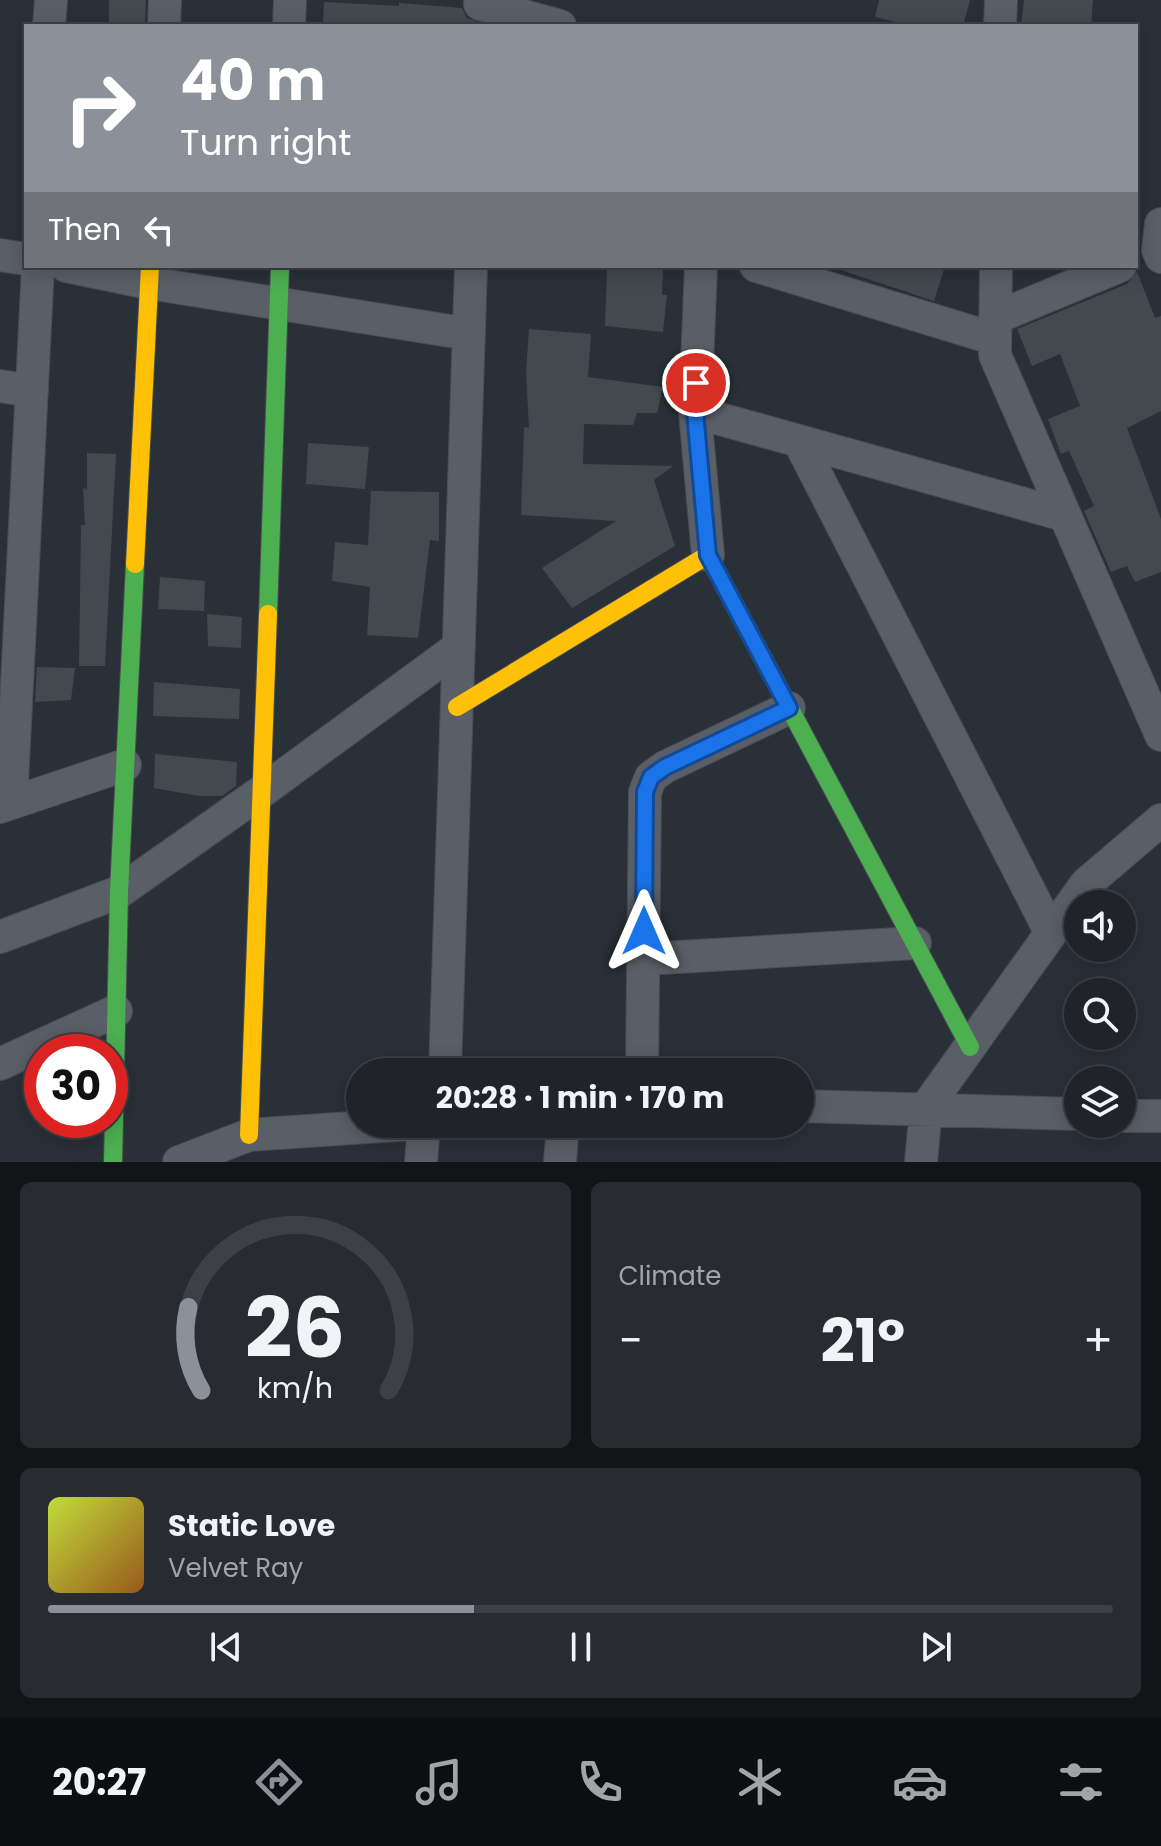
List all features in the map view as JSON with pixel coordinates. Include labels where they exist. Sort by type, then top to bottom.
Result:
[{"type":"street","points":[[49,24],[51,0]]},
{"type":"street","points":[[164,24],[165,0]]},
{"type":"street","points":[[289,24],[290,0]]},
{"type":"street","points":[[1000,24],[1001,0]]},
{"type":"street","points":[[480,10],[550,24]]},
{"type":"street","points":[[0,255],[24,259]]},
{"type":"street","points":[[38,268],[32,391],[12,522],[6,805],[125,765]]},
{"type":"street","points":[[85,268],[150,275],[279,302],[469,334]]},
{"type":"street","points":[[249,1135],[280,268]]},
{"type":"street","points":[[445,1058],[471,268]]},
{"type":"street","points":[[701,268],[695,412],[708,555],[970,1047]]},
{"type":"street","points":[[764,268],[995,328],[1116,268]]},
{"type":"street","points":[[996,268],[995,355],[1161,735]]},
{"type":"street","points":[[113,1162],[119,892],[150,275]]},
{"type":"street","points":[[0,386],[32,391]]},
{"type":"street","points":[[695,412],[1064,515]]},
{"type":"street","points":[[799,441],[1051,933]]},
{"type":"street","points":[[457,707],[708,555]]},
{"type":"street","points":[[0,937],[119,892],[459,647]]},
{"type":"street","points":[[642,1058],[645,792],[651,777],[665,767],[789,708]]},
{"type":"street","points":[[921,1162],[926,1108],[1086,884],[1161,820]]},
{"type":"street","points":[[644,959],[915,943]]},
{"type":"street","points":[[0,1064],[116,1011]]},
{"type":"street","points":[[814,1106],[1064,1113]]},
{"type":"street","points":[[1136,1116],[1161,1116]]},
{"type":"street","points":[[179,1162],[249,1135],[346,1128]]},
{"type":"street","points":[[421,1162],[423,1138]]},
{"type":"street","points":[[560,1162],[562,1138]]},
{"type":"building","points":[[109,0],[146,0],[145,24],[109,24]]},
{"type":"building","points":[[879,0],[970,0],[964,24],[904,24],[875,17]]},
{"type":"building","points":[[1024,0],[1093,0],[1091,24],[1021,24]]},
{"type":"building","points":[[324,2],[462,8],[467,18],[483,24],[323,24]]},
{"type":"building","points":[[607,268],[663,268],[662,295],[667,295],[663,332],[605,326]]},
{"type":"building","points":[[838,268],[944,268],[934,301]]},
{"type":"building","points":[[1137,272],[1155,318],[1161,316],[1161,411],[1127,428],[1161,519],[1161,572],[1135,582],[1127,566],[1111,572],[1084,511],[1094,506],[1069,451],[1061,454],[1048,419],[1080,406],[1060,354],[1032,366],[1017,329],[1127,284]]},
{"type":"building","points":[[529,329],[591,334],[588,377],[663,387],[657,413],[637,413],[633,425],[584,424],[583,464],[673,466],[654,480],[675,546],[572,608],[542,568],[616,521],[521,515],[524,427],[529,428],[526,373]]},
{"type":"building","points":[[308,443],[369,447],[365,489],[306,484]]},
{"type":"building","points":[[87,453],[116,454],[105,666],[79,666],[81,525],[85,525],[83,488],[87,489]]},
{"type":"building","points":[[371,491],[439,492],[439,541],[430,540],[418,638],[367,635],[370,587],[332,581],[335,542],[368,545]]},
{"type":"building","points":[[160,577],[205,581],[204,611],[158,609]]},
{"type":"building","points":[[207,614],[242,617],[241,648],[208,646]]},
{"type":"building","points":[[37,667],[75,668],[71,700],[35,702]]},
{"type":"building","points":[[154,682],[240,689],[239,719],[153,716]]},
{"type":"building","points":[[155,754],[237,762],[236,786],[222,796],[199,796],[154,788]]},
{"type":"traffic: fast","points":[[268,614],[280,268]]},
{"type":"traffic: fast","points":[[113,1162],[119,892],[135,564]]},
{"type":"traffic: fast","points":[[774,679],[970,1047]]},
{"type":"traffic: slow","points":[[135,564],[150,268]]},
{"type":"traffic: slow","points":[[457,707],[708,555],[774,679]]},
{"type":"traffic: slow","points":[[249,1135],[268,614]]},
{"type":"route","points":[[644,931],[645,792],[651,777],[665,767],[789,708],[708,555],[695,412],[696,383]]}]
